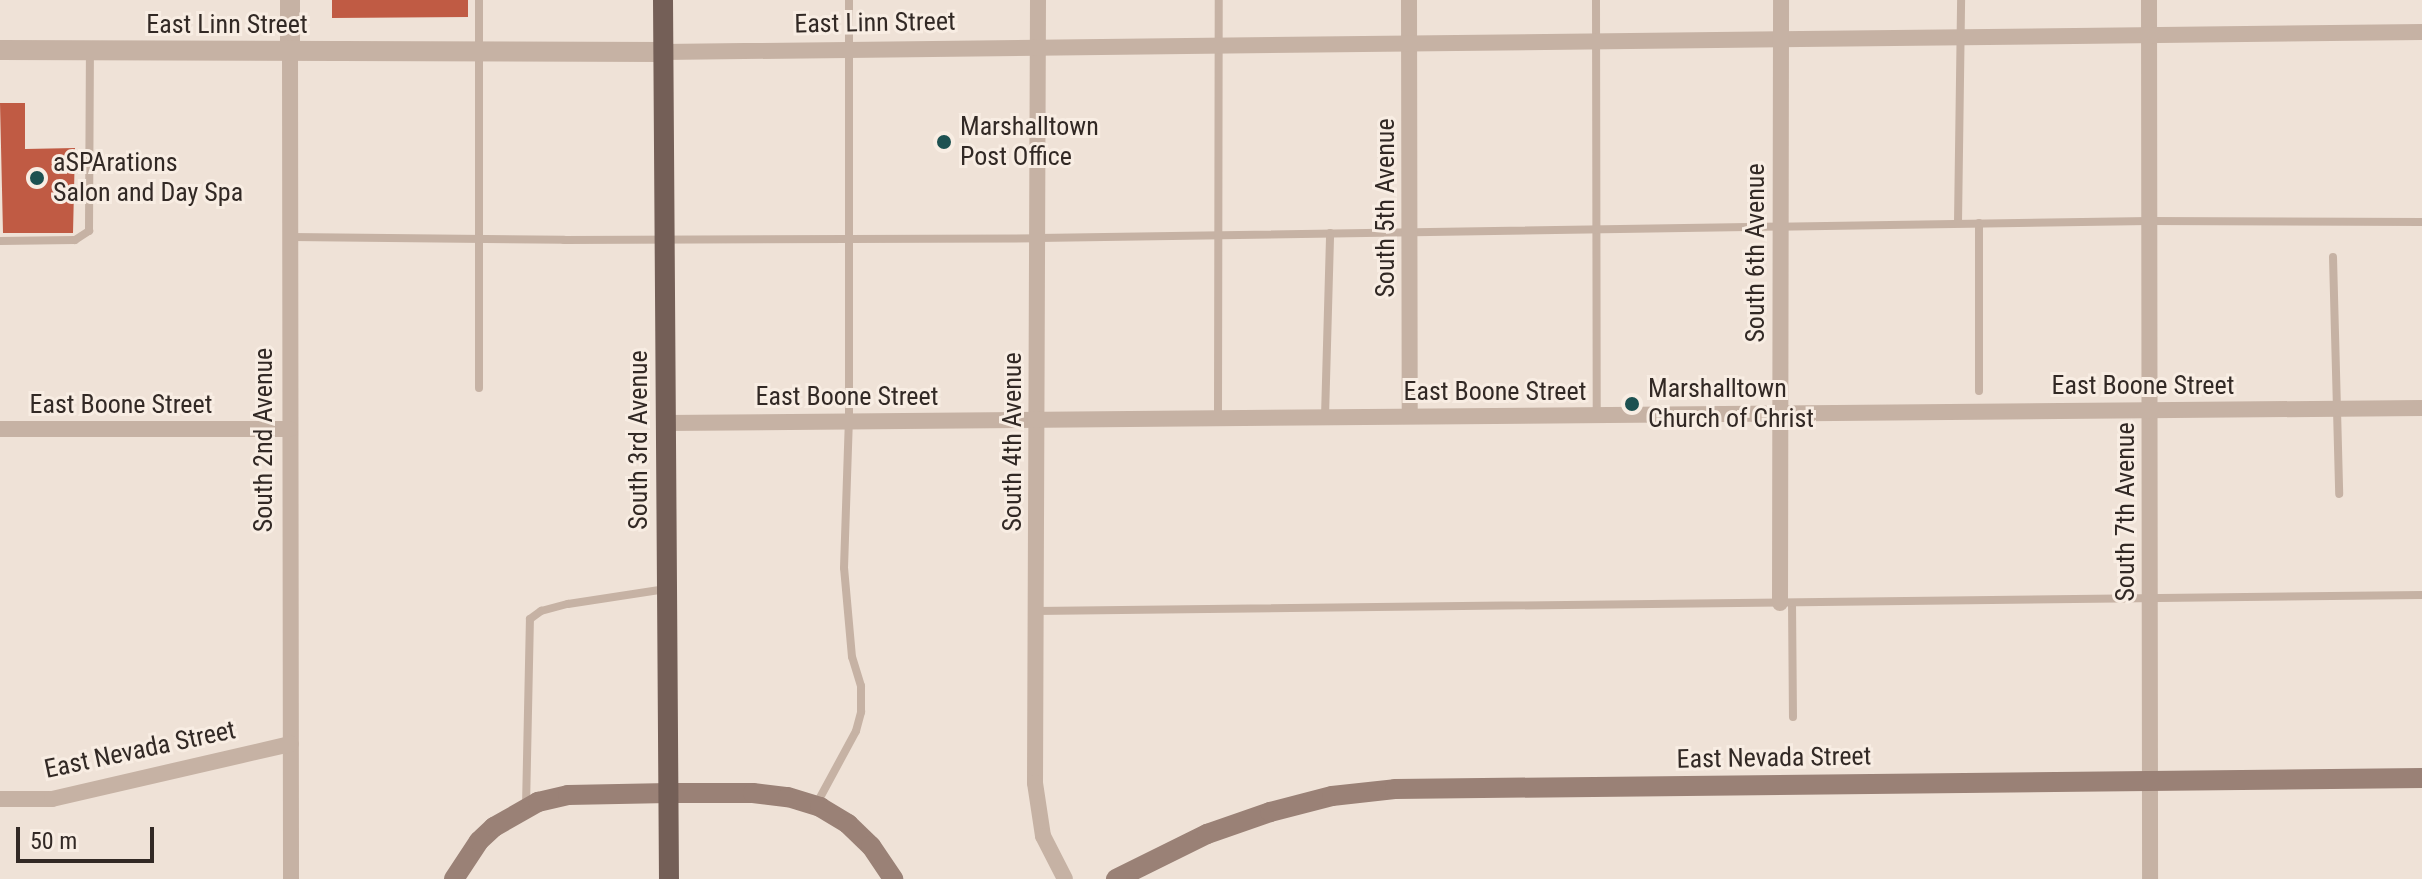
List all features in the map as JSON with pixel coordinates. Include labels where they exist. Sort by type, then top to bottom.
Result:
[{"type":"main road","name":"South 3rd Avenue","points":[[663,0],[669,869]]},
{"type":"main road","name":"East Nevada Street","points":[[1116,879],[1207,834],[1270,812],[1332,796],[1395,789],[2422,778]]},
{"type":"main road","points":[[454,879],[479,841],[511,815],[568,795],[753,793],[788,797],[816,805],[848,824],[871,846],[893,879]]},
{"type":"street","name":"South 2nd Avenue","points":[[290,0],[291,879]]},
{"type":"street","name":"South 4th Avenue","points":[[1038,0],[1035,783],[1043,836],[1065,879]]},
{"type":"street","name":"South 5th Avenue","points":[[1409,0],[1410,416]]},
{"type":"street","name":"South 6th Avenue","points":[[1781,0],[1779,413],[1786,603]]},
{"type":"street","name":"South 7th Avenue","points":[[2149,0],[2150,879]]},
{"type":"street","name":"East Linn Street","points":[[0,50],[663,52],[2422,32]]},
{"type":"street","name":"East Boone Street","points":[[665,423],[2422,408]]},
{"type":"street","name":"East Boone Street","points":[[0,429],[290,429]]},
{"type":"street","name":"East Nevada Street","points":[[0,799],[52,799],[291,744]]},
{"type":"lane","points":[[479,0],[479,388]]},
{"type":"lane","points":[[816,805],[856,731],[861,712],[861,686],[852,657],[844,568],[849,421],[849,0]]},
{"type":"lane","points":[[1218,418],[1219,0]]},
{"type":"lane","points":[[1596,0],[1597,415]]},
{"type":"lane","points":[[1958,223],[1961,0]]},
{"type":"lane","points":[[0,241],[75,240],[89,231],[90,50]]},
{"type":"lane","points":[[290,237],[1038,238],[1780,225],[2422,222]]},
{"type":"lane","points":[[1979,223],[1979,391]]},
{"type":"lane","points":[[1325,417],[1330,233]]},
{"type":"lane","points":[[2333,257],[2339,494]]},
{"type":"lane","points":[[526,808],[530,619],[541,611],[568,604],[666,589]]},
{"type":"lane","points":[[1036,611],[2422,595]]},
{"type":"lane","points":[[1786,603],[1793,717]]},
{"type":"building","points":[[332,0],[468,0],[468,17],[332,18]]},
{"type":"building","name":"aSPArations Salon and Day Spa","points":[[0,103],[25,103],[25,149],[75,148],[73,233],[3,233]]},
{"type":"place","name":"Marshalltown Post Office","points":[[944,142]]},
{"type":"place","name":"aSPArations Salon and Day Spa","points":[[37,178]]},
{"type":"place","name":"Marshalltown Church of Christ","points":[[1632,404]]}]
